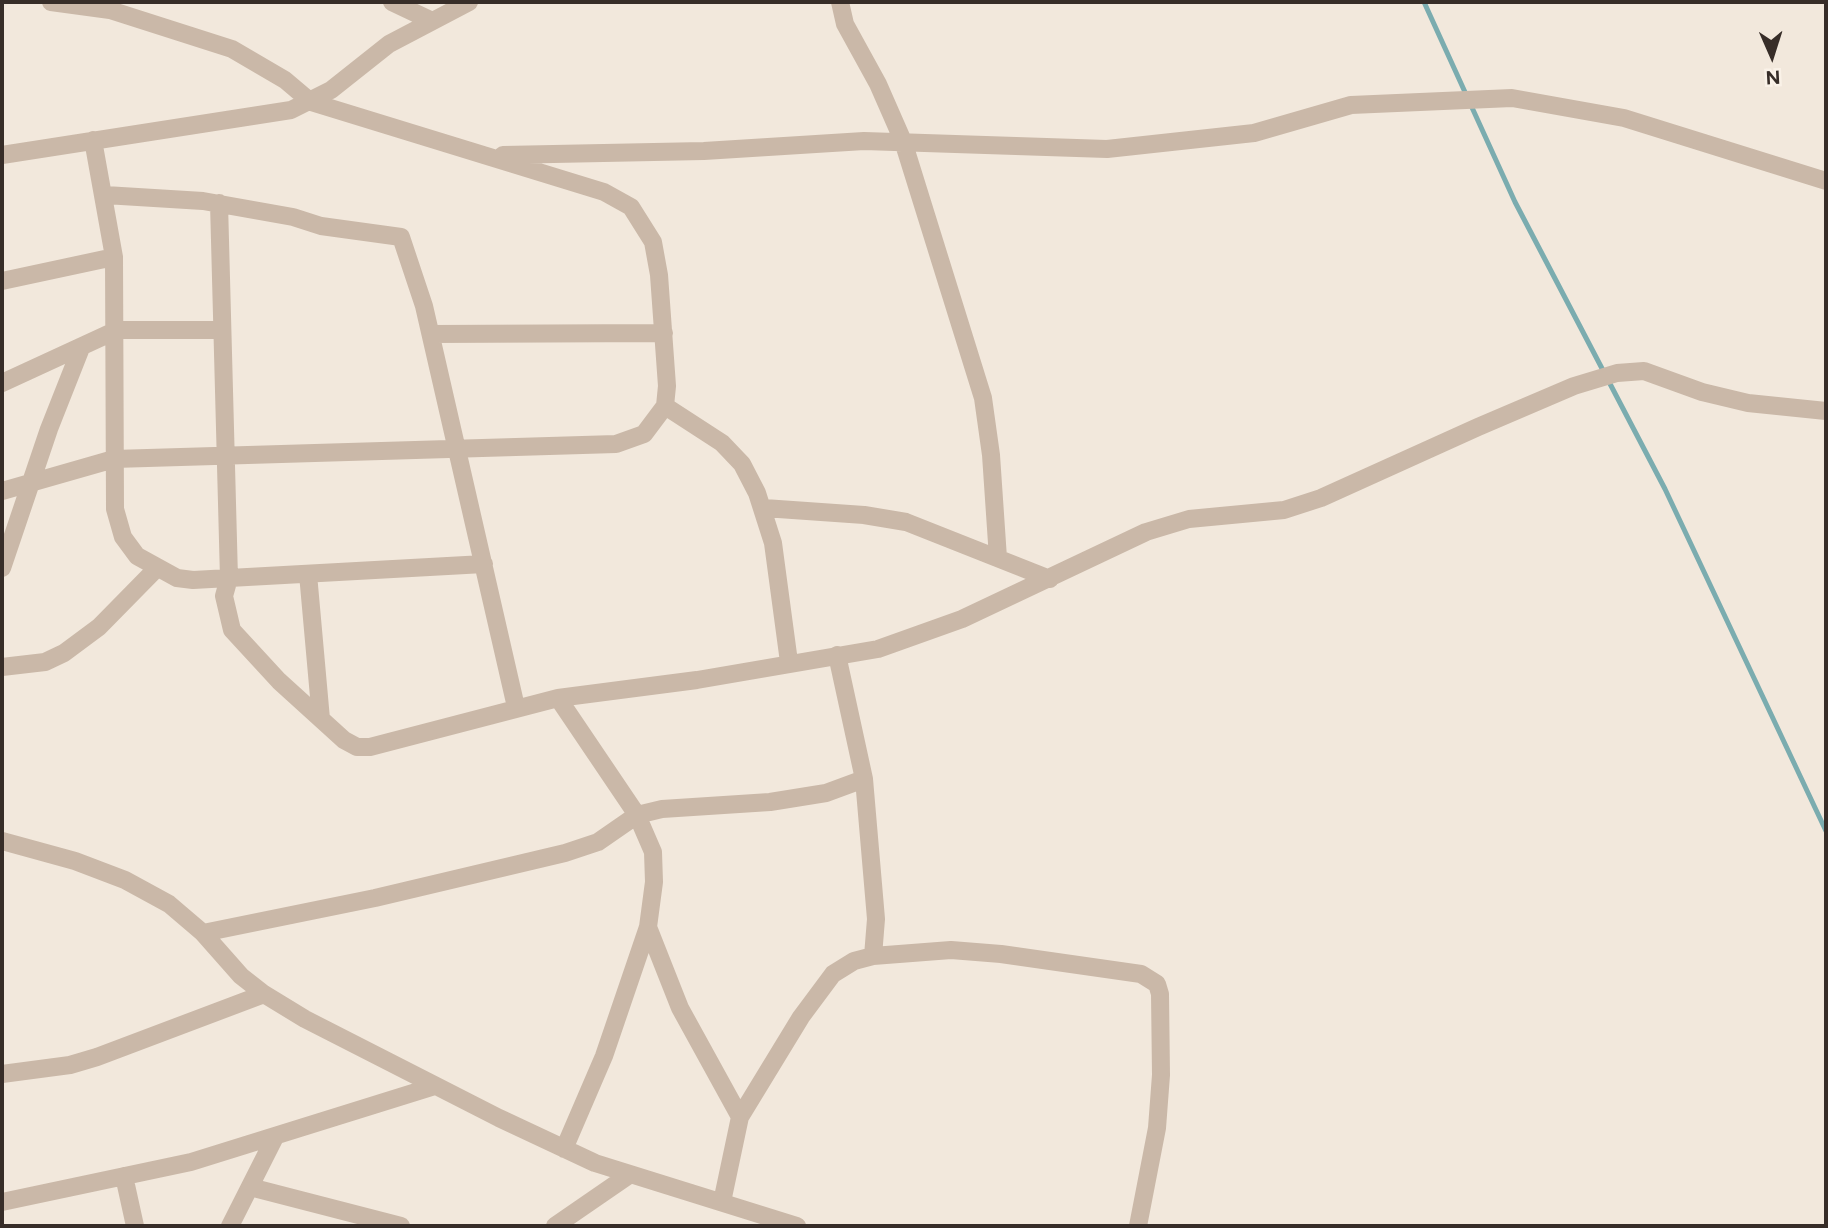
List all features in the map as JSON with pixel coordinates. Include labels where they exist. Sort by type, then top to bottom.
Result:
[{"type":"street","points":[[2,491],[114,459],[615,444],[644,434],[657,422],[665,407],[664,333],[653,242],[631,207],[604,192],[311,102],[285,80],[232,49],[139,18],[74,4],[51,2]]},
{"type":"street","points":[[2,155],[220,119],[266,115],[311,102],[331,90],[379,51],[430,20],[469,2]]},
{"type":"street","points":[[840,2],[845,24],[878,84],[903,141],[983,398],[991,455],[998,558]]},
{"type":"street","points":[[401,4],[430,20]]},
{"type":"street","points":[[485,155],[704,151],[864,141],[1107,149],[1254,134],[1351,106],[1512,98],[1624,118],[1826,181]]},
{"type":"street","points":[[93,141],[105,195],[114,257],[117,330],[115,509],[123,537],[137,556],[156,569],[177,578],[193,580],[484,564]]},
{"type":"street","points":[[105,195],[178,197],[219,203],[321,226],[401,237],[431,334],[516,707]]},
{"type":"street","points":[[219,203],[229,578],[224,596],[232,630],[321,719],[344,740],[357,747],[370,747],[558,698],[697,680],[789,662],[878,649],[962,619],[1146,532],[1178,522],[1284,510],[1321,498],[1574,386],[1617,373],[1644,371],[1702,392],[1748,403],[1826,411]]},
{"type":"street","points":[[2,281],[114,257]]},
{"type":"street","points":[[2,383],[117,330],[222,330]]},
{"type":"street","points":[[431,334],[664,333]]},
{"type":"street","points":[[2,568],[81,348]]},
{"type":"street","points":[[665,407],[722,443],[742,464],[764,508],[783,601],[789,662]]},
{"type":"street","points":[[764,508],[864,515],[906,522],[1050,579]]},
{"type":"street","points":[[2,667],[45,662],[64,653],[99,627],[156,569]]},
{"type":"street","points":[[308,574],[321,719]]},
{"type":"street","points":[[837,655],[864,779],[876,919],[873,956]]},
{"type":"street","points":[[558,698],[637,815],[653,852],[655,866],[648,928],[604,1056],[564,1149]]},
{"type":"street","points":[[203,933],[375,898],[565,853],[598,842],[637,815],[662,808],[770,802],[814,794],[864,779]]},
{"type":"street","points":[[2,841],[75,861],[125,880],[169,904],[203,933],[241,976],[264,994],[305,1019],[564,1149],[629,1175],[797,1226]]},
{"type":"street","points":[[648,928],[680,1008],[740,1117]]},
{"type":"street","points":[[722,1202],[740,1117],[794,1028],[833,974],[854,961],[873,956],[951,950],[1001,954],[1140,974],[1157,984],[1160,994],[1161,1075],[1158,1115],[1138,1226]]},
{"type":"street","points":[[2,1074],[70,1065],[264,994]]},
{"type":"street","points":[[2,1202],[191,1162],[435,1086]]},
{"type":"street","points":[[230,1226],[275,1137]]},
{"type":"street","points":[[555,1226],[629,1175]]},
{"type":"street","points":[[124,1176],[135,1226]]},
{"type":"street","points":[[250,1187],[377,1223],[401,1226]]},
{"type":"waterway","points":[[1424,2],[1515,202],[1665,489],[1826,831]]}]
